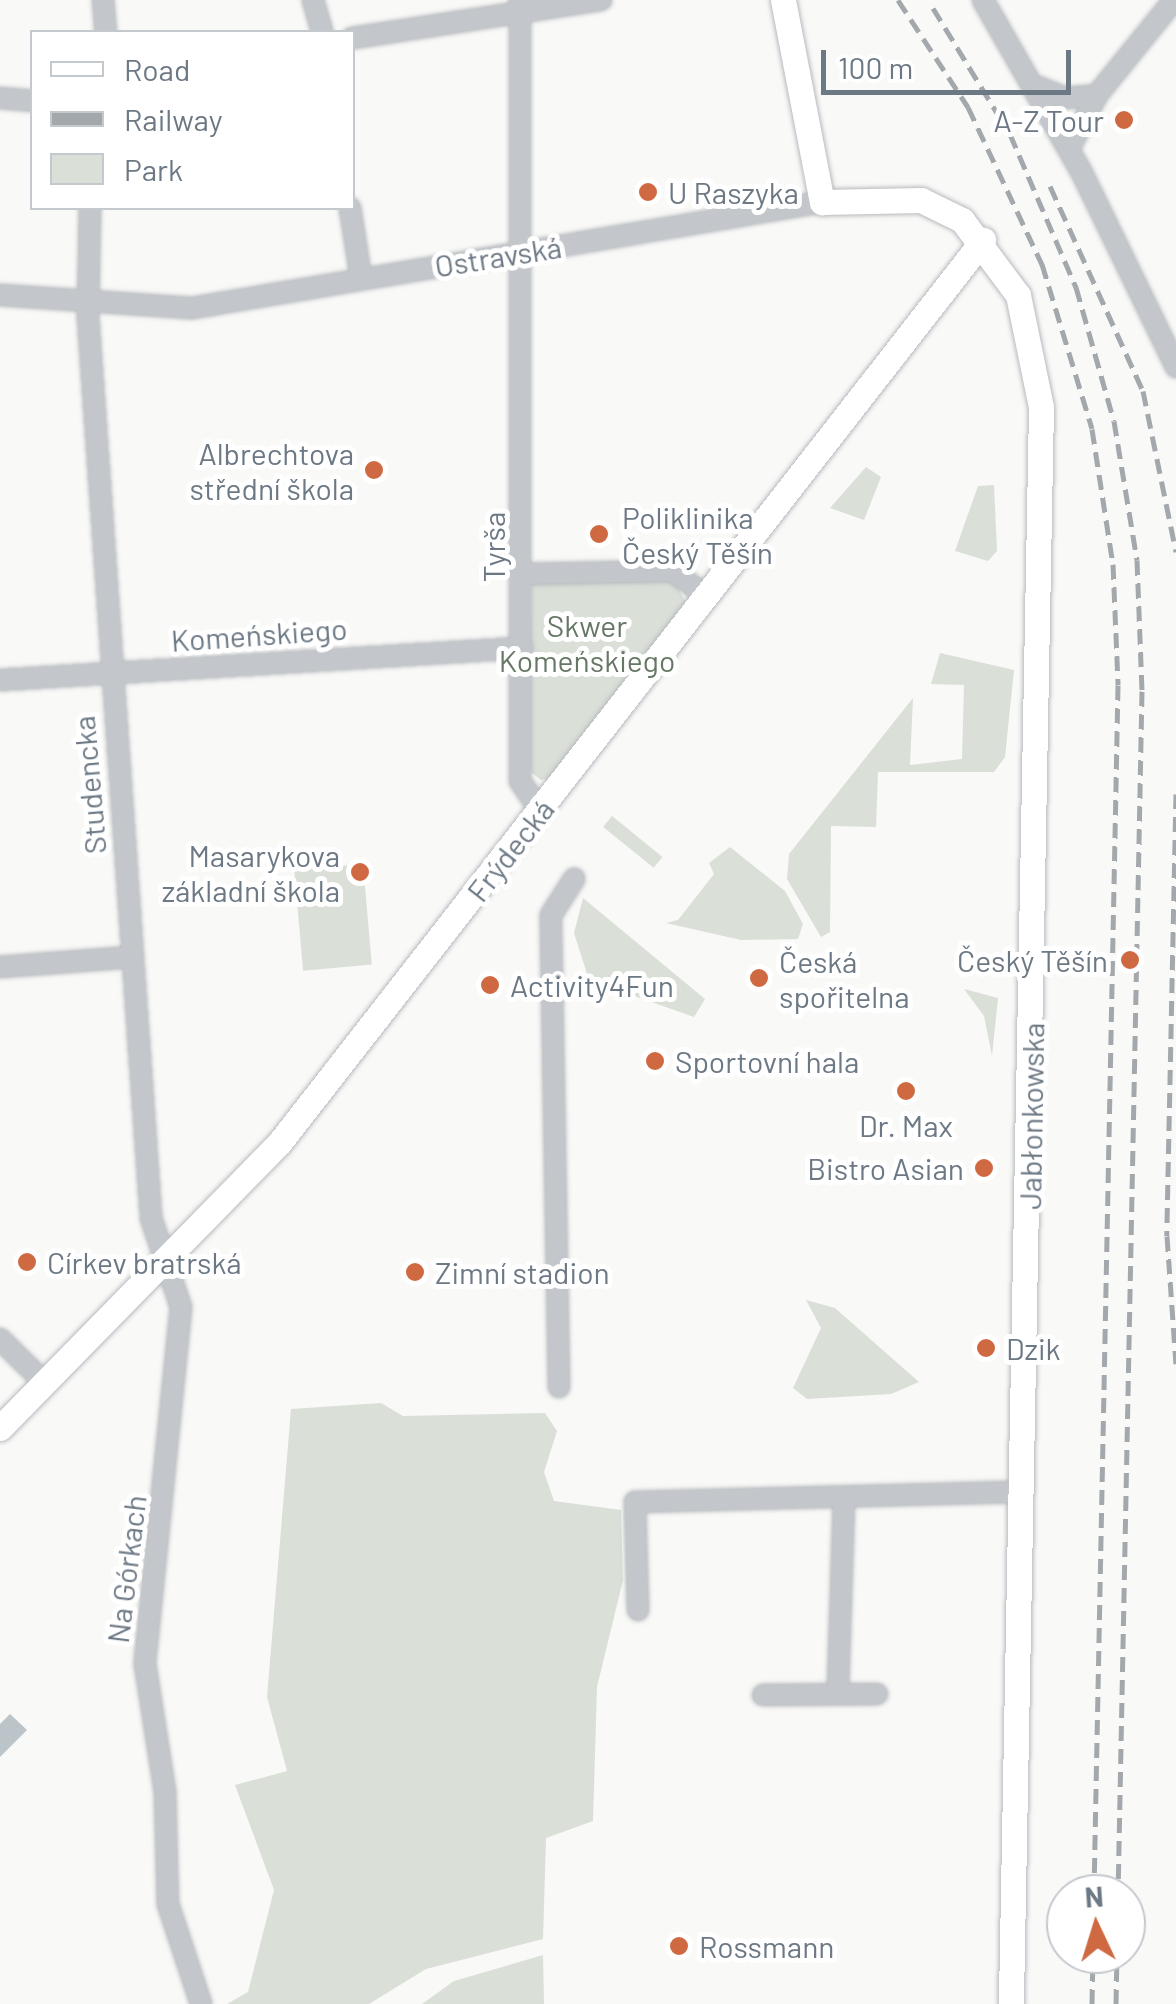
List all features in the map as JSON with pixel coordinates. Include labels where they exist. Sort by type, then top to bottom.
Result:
[{"type":"main road","points":[[783,0],[822,202]]},
{"type":"main road","name":"Ostravská","points":[[822,202],[921,200],[984,240]]},
{"type":"main road","name":"Frýdecká","points":[[0,1428],[280,1142],[984,240]]},
{"type":"main road","name":"Jabłonkowska","points":[[984,240],[1026,316],[1045,450],[1011,2004]]},
{"type":"street","points":[[104,0],[106,30]]},
{"type":"street","points":[[313,0],[321,30]]},
{"type":"street","points":[[355,37],[520,6],[601,0]]},
{"type":"street","points":[[983,0],[1069,149],[1176,367]]},
{"type":"street","points":[[1069,149],[1097,95],[1174,0]]},
{"type":"street","name":"Tyrša","points":[[520,6],[520,782],[540,811]]},
{"type":"street","points":[[1035,85],[1056,97],[1097,95]]},
{"type":"street","points":[[0,98],[30,101]]},
{"type":"street","name":"Ostravská","points":[[0,295],[192,308],[822,202]]},
{"type":"street","name":"Studencka","points":[[90,210],[88,302],[151,1218],[169,1257]]},
{"type":"street","points":[[350,210],[360,278]]},
{"type":"street","points":[[523,574],[673,571],[707,597]]},
{"type":"street","name":"Komeńskiego","points":[[0,680],[522,648]]},
{"type":"street","points":[[559,1388],[550,931],[574,879]]},
{"type":"street","points":[[0,967],[133,957]]},
{"type":"street","name":"Na Górkach","points":[[169,1257],[181,1307],[145,1664],[165,1792],[168,1904],[201,2004]]},
{"type":"street","points":[[0,1338],[46,1384]]},
{"type":"street","points":[[638,1610],[635,1502],[1024,1492]]},
{"type":"street","points":[[838,1689],[844,1497]]},
{"type":"street","points":[[763,1695],[838,1689],[877,1694]]},
{"type":"green space","points":[[866,467],[881,477],[864,520],[830,508]]},
{"type":"green space","points":[[994,485],[997,551],[988,561],[955,551],[978,486]]},
{"type":"green space","name":"Skwer Komeńskiego","points":[[672,577],[688,606],[555,778],[541,780],[528,770],[531,583]]},
{"type":"green space","points":[[940,653],[1014,670],[1005,757],[994,772],[878,772],[876,827],[831,826],[830,932],[821,937],[787,879],[789,854],[913,698],[910,765],[962,759],[964,685],[931,684]]},
{"type":"green space","points":[[612,816],[663,857],[654,868],[603,827]]},
{"type":"green space","points":[[730,847],[785,891],[803,924],[798,939],[741,940],[666,923],[678,920],[714,874],[709,863]]},
{"type":"green space","points":[[363,864],[372,965],[303,971],[294,870]]},
{"type":"green space","points":[[583,898],[705,999],[694,1017],[589,980],[574,933]]},
{"type":"green space","points":[[964,989],[998,998],[992,1056],[984,1016]]},
{"type":"green space","points":[[806,1300],[835,1308],[919,1382],[891,1394],[807,1399],[793,1388],[821,1328]]},
{"type":"green space","points":[[381,1403],[403,1416],[545,1413],[557,1431],[544,1472],[554,1501],[621,1510],[623,1580],[597,1687],[593,1821],[546,1838],[543,1939],[426,1969],[369,2004],[227,2004],[248,1992],[274,1890],[235,1785],[287,1771],[267,1697],[291,1409]]},
{"type":"green space","points":[[543,1955],[544,2004],[422,2004],[454,1981]]},
{"type":"shaded area","points":[[10,1714],[27,1730],[0,1757],[0,1724]]},
{"type":"railway","points":[[898,0],[968,107],[1042,264],[1092,429],[1113,564],[1118,685],[1094,1874]]},
{"type":"railway","points":[[933,8],[1010,134],[1076,287],[1114,421],[1137,560],[1142,691],[1118,1874]]},
{"type":"railway","points":[[1050,186],[1143,391],[1176,552]]},
{"type":"railway","points":[[1176,794],[1167,1236],[1176,1364]]},
{"type":"railway","points":[[1092,2004],[1093,1974]]},
{"type":"railway","points":[[1116,2004],[1117,1974]]},
{"type":"place","name":"A-Z Tour","points":[[1124,120]]},
{"type":"place","name":"U Raszyka","points":[[648,192]]},
{"type":"place","name":"Albrechtova střední škola","points":[[374,470]]},
{"type":"place","name":"Poliklinika Český Těšín","points":[[599,534]]},
{"type":"place","name":"Masarykova základní škola","points":[[360,872]]},
{"type":"place","name":"Český Těšín","points":[[1130,960]]},
{"type":"place","name":"Česká spořitelna","points":[[759,978]]},
{"type":"place","name":"Activity4Fun","points":[[490,985]]},
{"type":"place","name":"Sportovní hala","points":[[655,1061]]},
{"type":"place","name":"Dr. Max","points":[[906,1091]]},
{"type":"place","name":"Bistro Asian","points":[[984,1168]]},
{"type":"place","name":"Církev bratrská","points":[[27,1262]]},
{"type":"place","name":"Zimní stadion","points":[[415,1272]]},
{"type":"place","name":"Dzik","points":[[986,1348]]},
{"type":"place","name":"Rossmann","points":[[679,1946]]}]
